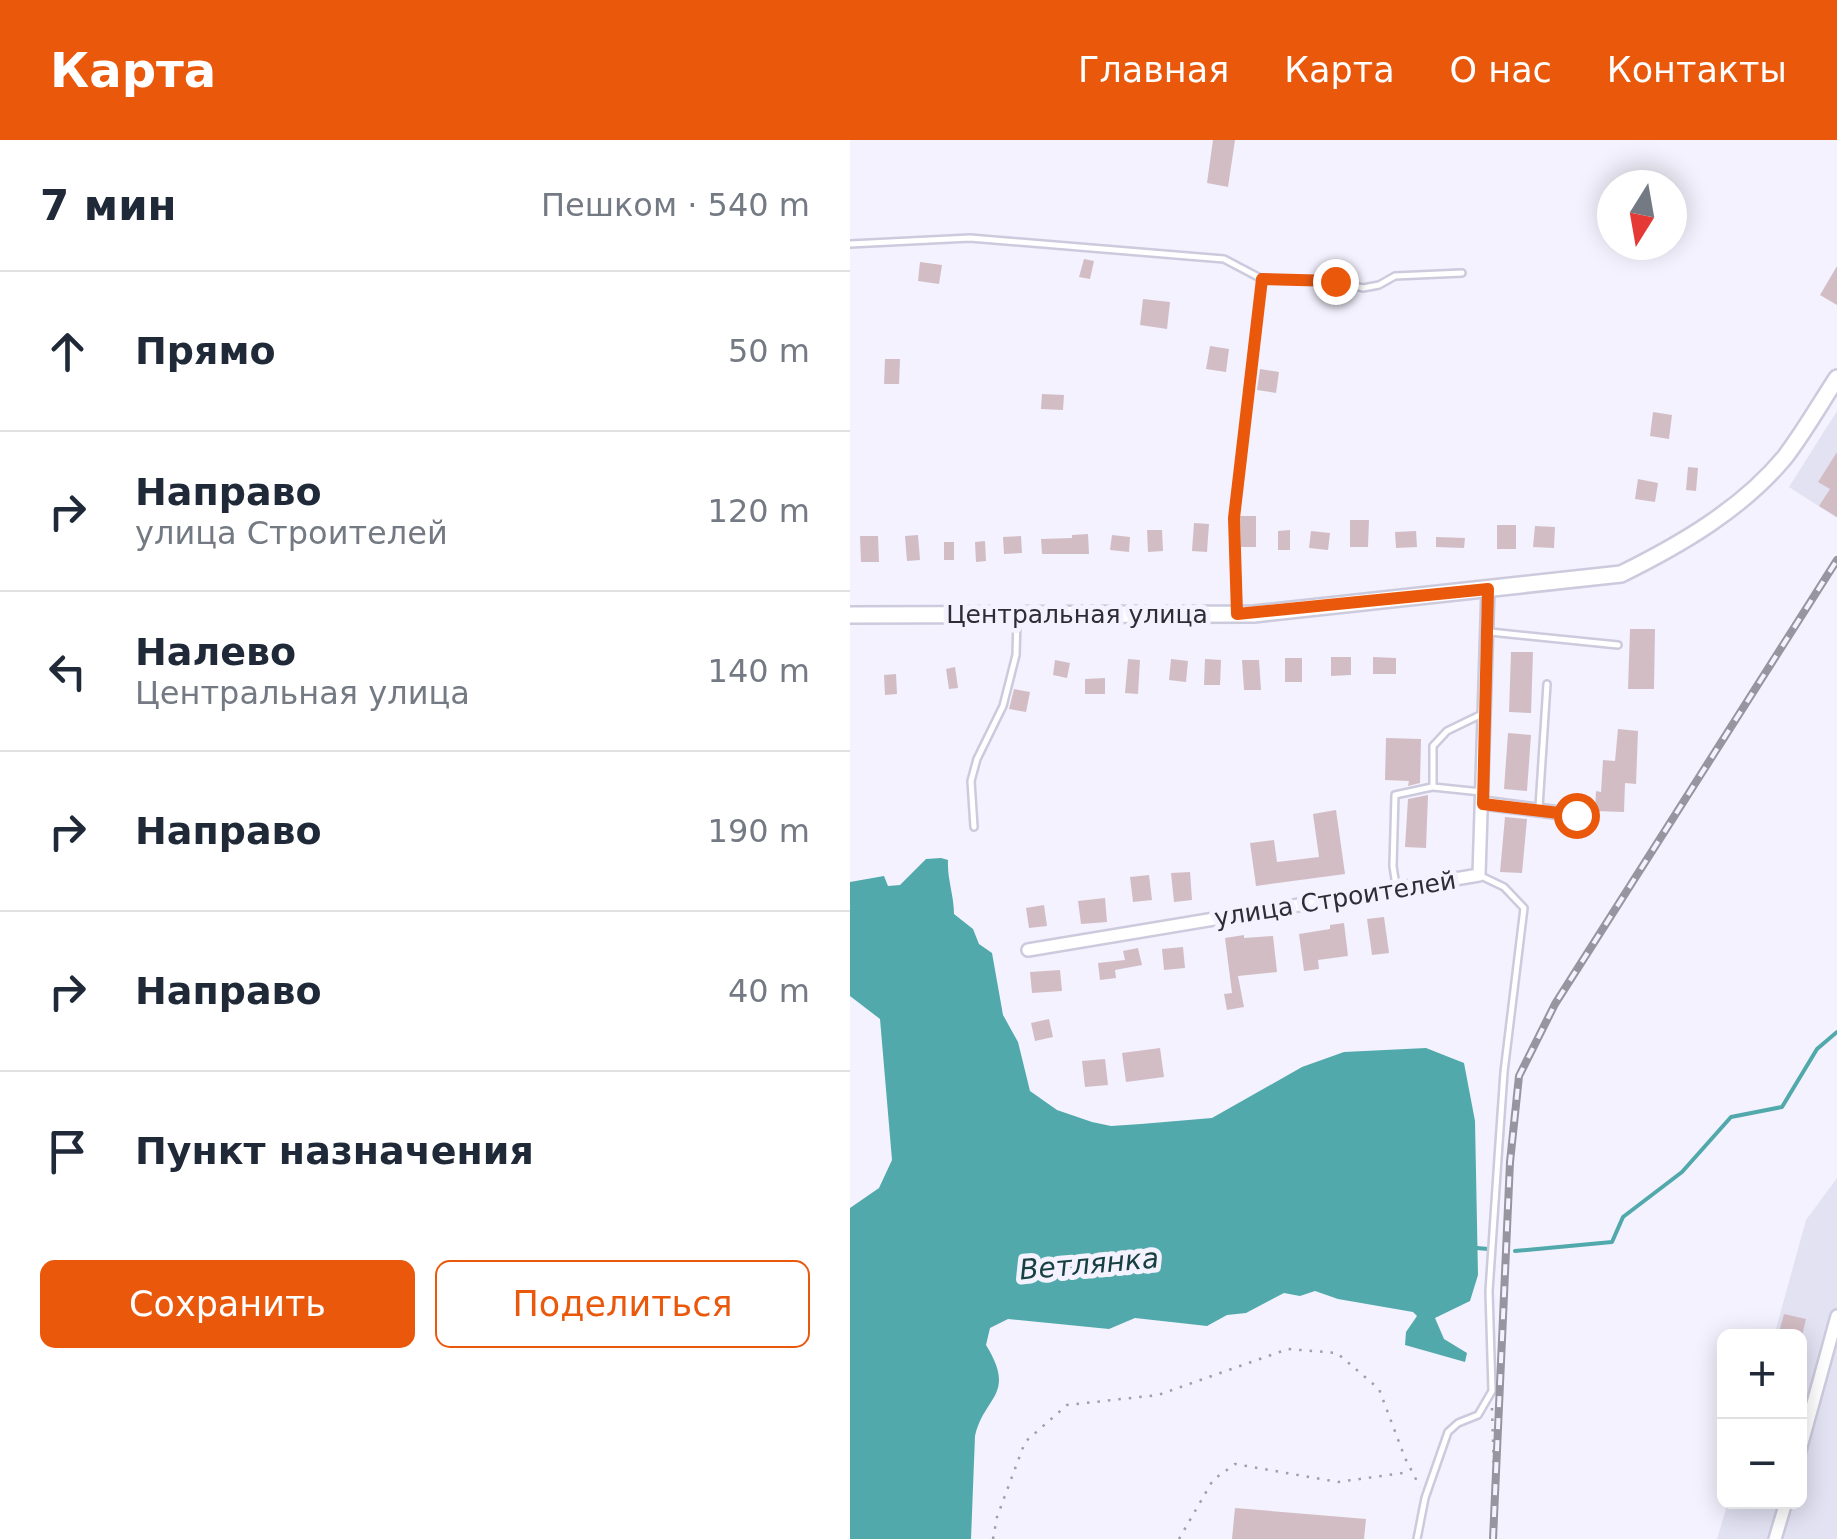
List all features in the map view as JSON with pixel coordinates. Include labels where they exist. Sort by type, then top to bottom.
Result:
[{"type":"main road","name":"Центральная улица","points":[[850,615],[1237,614],[1621,574],[1675,547],[1756,487],[1785,457],[1837,378]]},
{"type":"street","name":"улица Строителей","points":[[1028,950],[1479,875],[1488,589]]},
{"type":"street","points":[[1483,798],[1576,815]]},
{"type":"street","points":[[1807,1428],[1837,1316]]},
{"type":"street","points":[[1774,1539],[1784,1509]]},
{"type":"lane","points":[[850,244],[970,238],[1204,257],[1224,259],[1262,279],[1335,281],[1363,288],[1395,276],[1462,273]]},
{"type":"lane","points":[[1237,614],[1234,518],[1262,279]]},
{"type":"lane","points":[[974,827],[971,781],[977,759],[1003,706],[1016,655],[1017,615]]},
{"type":"lane","points":[[1487,632],[1618,646]]},
{"type":"lane","points":[[1539,810],[1547,684]]},
{"type":"lane","points":[[1433,787],[1434,746],[1447,731],[1485,713]]},
{"type":"lane","points":[[1396,889],[1395,795],[1433,787],[1483,798]]},
{"type":"lane","points":[[1418,1539],[1425,1498],[1448,1432],[1478,1415],[1492,1392],[1490,1291],[1498,1158],[1524,908],[1504,887],[1479,875]]},
{"type":"path","points":[[993,1539],[997,1517],[1025,1442],[1067,1405],[1158,1394],[1288,1350],[1336,1353],[1379,1388],[1425,1498]]},
{"type":"path","points":[[1492,1392],[1496,1539]]},
{"type":"path","points":[[1179,1539],[1213,1480],[1236,1464],[1338,1482],[1412,1472]]},
{"type":"shaded area","points":[[1837,411],[1837,518],[1789,487]]},
{"type":"shaded area","points":[[1837,1178],[1837,1539],[1717,1539],[1726,1509],[1807,1509],[1807,1329],[1776,1329],[1806,1220]]},
{"type":"water","points":[[926,859],[948,860],[954,914],[973,929],[979,944],[992,953],[1003,1015],[1018,1042],[1030,1091],[1057,1110],[1111,1126],[1212,1118],[1302,1067],[1344,1052],[1426,1048],[1464,1063],[1475,1121],[1478,1275],[1470,1301],[1435,1318],[1444,1339],[1467,1353],[1465,1362],[1405,1345],[1406,1332],[1417,1316],[1413,1312],[1338,1299],[1315,1291],[1300,1296],[1284,1293],[1246,1313],[1227,1315],[1207,1326],[1135,1318],[1109,1329],[1008,1319],[990,1328],[986,1345],[995,1362],[999,1385],[975,1436],[971,1539],[850,1539],[850,1208],[879,1188],[892,1160],[880,1019],[850,996],[850,882],[884,876],[888,886],[900,885]]},
{"type":"building","points":[[1213,140],[1235,140],[1228,187],[1207,183]]},
{"type":"building","points":[[1084,259],[1094,261],[1090,279],[1079,277]]},
{"type":"building","points":[[920,262],[942,265],[939,284],[918,281]]},
{"type":"building","points":[[1837,266],[1837,305],[1820,295]]},
{"type":"building","points":[[1143,299],[1170,302],[1167,329],[1140,325]]},
{"type":"building","points":[[1210,346],[1229,349],[1226,372],[1206,369]]},
{"type":"building","points":[[885,359],[900,359],[899,384],[884,384]]},
{"type":"building","points":[[1260,369],[1279,372],[1276,393],[1257,390]]},
{"type":"building","points":[[1042,394],[1064,395],[1063,410],[1041,409]]},
{"type":"building","points":[[1653,412],[1672,415],[1669,439],[1650,436]]},
{"type":"building","points":[[1837,452],[1837,517],[1819,506],[1830,489],[1818,482]]},
{"type":"building","points":[[1688,467],[1698,468],[1696,491],[1686,490]]},
{"type":"building","points":[[1638,479],[1658,483],[1655,502],[1635,499]]},
{"type":"building","points":[[1240,516],[1256,516],[1256,547],[1241,547]]},
{"type":"building","points":[[1350,520],[1369,520],[1368,547],[1350,547]]},
{"type":"building","points":[[1194,523],[1209,524],[1207,552],[1192,551]]},
{"type":"building","points":[[1497,525],[1516,525],[1516,549],[1497,549]]},
{"type":"building","points":[[1535,526],[1555,527],[1554,548],[1533,547]]},
{"type":"building","points":[[1147,530],[1162,530],[1163,551],[1148,552]]},
{"type":"building","points":[[1290,530],[1290,550],[1278,550],[1278,531]]},
{"type":"building","points":[[1311,531],[1330,533],[1328,550],[1309,548]]},
{"type":"building","points":[[1416,531],[1417,547],[1396,548],[1395,532]]},
{"type":"building","points":[[1088,534],[1089,554],[1042,554],[1041,539]]},
{"type":"building","points":[[918,535],[920,560],[907,561],[905,536]]},
{"type":"building","points":[[1112,535],[1130,537],[1129,552],[1110,550]]},
{"type":"building","points":[[860,536],[878,536],[879,562],[861,562]]},
{"type":"building","points":[[1021,536],[1022,553],[1004,554],[1003,537]]},
{"type":"building","points":[[1436,537],[1465,538],[1464,548],[1436,547]]},
{"type":"building","points":[[985,541],[986,561],[976,562],[975,542]]},
{"type":"building","points":[[944,542],[954,542],[954,560],[944,560]]},
{"type":"building","points":[[1630,629],[1655,629],[1654,689],[1628,689]]},
{"type":"building","points":[[1511,652],[1533,652],[1531,713],[1509,712]]},
{"type":"building","points":[[1331,657],[1351,657],[1351,675],[1331,676]]},
{"type":"building","points":[[1373,657],[1396,658],[1396,674],[1373,674]]},
{"type":"building","points":[[1285,658],[1302,658],[1302,682],[1285,682]]},
{"type":"building","points":[[1128,659],[1140,660],[1138,694],[1125,693]]},
{"type":"building","points":[[1171,659],[1188,661],[1186,682],[1169,680]]},
{"type":"building","points":[[1205,659],[1221,660],[1220,685],[1204,685]]},
{"type":"building","points":[[1055,660],[1070,663],[1067,678],[1053,675]]},
{"type":"building","points":[[1242,660],[1259,660],[1261,690],[1244,690]]},
{"type":"building","points":[[955,667],[958,688],[949,689],[946,669]]},
{"type":"building","points":[[896,674],[897,694],[885,695],[884,675]]},
{"type":"building","points":[[1105,678],[1105,694],[1085,694],[1085,679]]},
{"type":"building","points":[[1014,689],[1030,692],[1026,712],[1009,709]]},
{"type":"building","points":[[1618,729],[1638,731],[1636,784],[1625,783],[1624,812],[1595,811],[1603,760],[1615,761]]},
{"type":"building","points":[[1508,733],[1531,735],[1527,791],[1504,789]]},
{"type":"building","points":[[1386,738],[1421,739],[1420,783],[1408,786],[1409,781],[1385,780]]},
{"type":"building","points":[[1428,795],[1426,848],[1405,847],[1408,799]]},
{"type":"building","points":[[1336,810],[1345,874],[1256,886],[1250,843],[1274,840],[1277,862],[1319,857],[1313,814]]},
{"type":"building","points":[[1505,817],[1527,819],[1522,873],[1500,872]]},
{"type":"building","points":[[1190,872],[1192,900],[1174,902],[1171,873]]},
{"type":"building","points":[[1149,875],[1152,900],[1133,902],[1130,877]]},
{"type":"building","points":[[1105,898],[1107,922],[1081,924],[1078,901]]},
{"type":"building","points":[[1044,905],[1047,926],[1029,928],[1026,908]]},
{"type":"building","points":[[1384,917],[1389,953],[1372,955],[1367,919]]},
{"type":"building","points":[[1344,923],[1348,956],[1318,960],[1319,969],[1304,971],[1299,934]]},
{"type":"building","points":[[1273,936],[1277,972],[1238,976],[1244,1007],[1227,1010],[1224,994],[1232,993],[1225,938]]},
{"type":"building","points":[[1183,947],[1185,968],[1164,970],[1162,949]]},
{"type":"building","points":[[1138,948],[1142,965],[1115,970],[1116,978],[1100,980],[1098,963],[1125,960],[1123,951]]},
{"type":"building","points":[[1060,970],[1062,991],[1032,993],[1030,972]]},
{"type":"building","points":[[1049,1019],[1053,1037],[1035,1041],[1031,1023]]},
{"type":"building","points":[[1160,1048],[1164,1077],[1126,1082],[1122,1053]]},
{"type":"building","points":[[1105,1059],[1108,1085],[1085,1087],[1082,1061]]},
{"type":"building","points":[[1784,1314],[1806,1319],[1804,1329],[1780,1329]]},
{"type":"building","points":[[1235,1508],[1366,1519],[1364,1539],[1232,1539]]},
{"type":"waterway","name":"Ветлянка","points":[[1515,1251],[1612,1242],[1623,1217],[1682,1172],[1731,1117],[1782,1107],[1817,1049],[1837,1032]]},
{"type":"waterway","name":"Ветлянка","points":[[1477,1248],[1488,1249]]},
{"type":"railway","points":[[1493,1539],[1510,1162],[1519,1076],[1555,1004],[1837,560]]},
{"type":"route","points":[[1335,281],[1262,279],[1234,518],[1237,614],[1488,589],[1483,804],[1576,815]]}]
